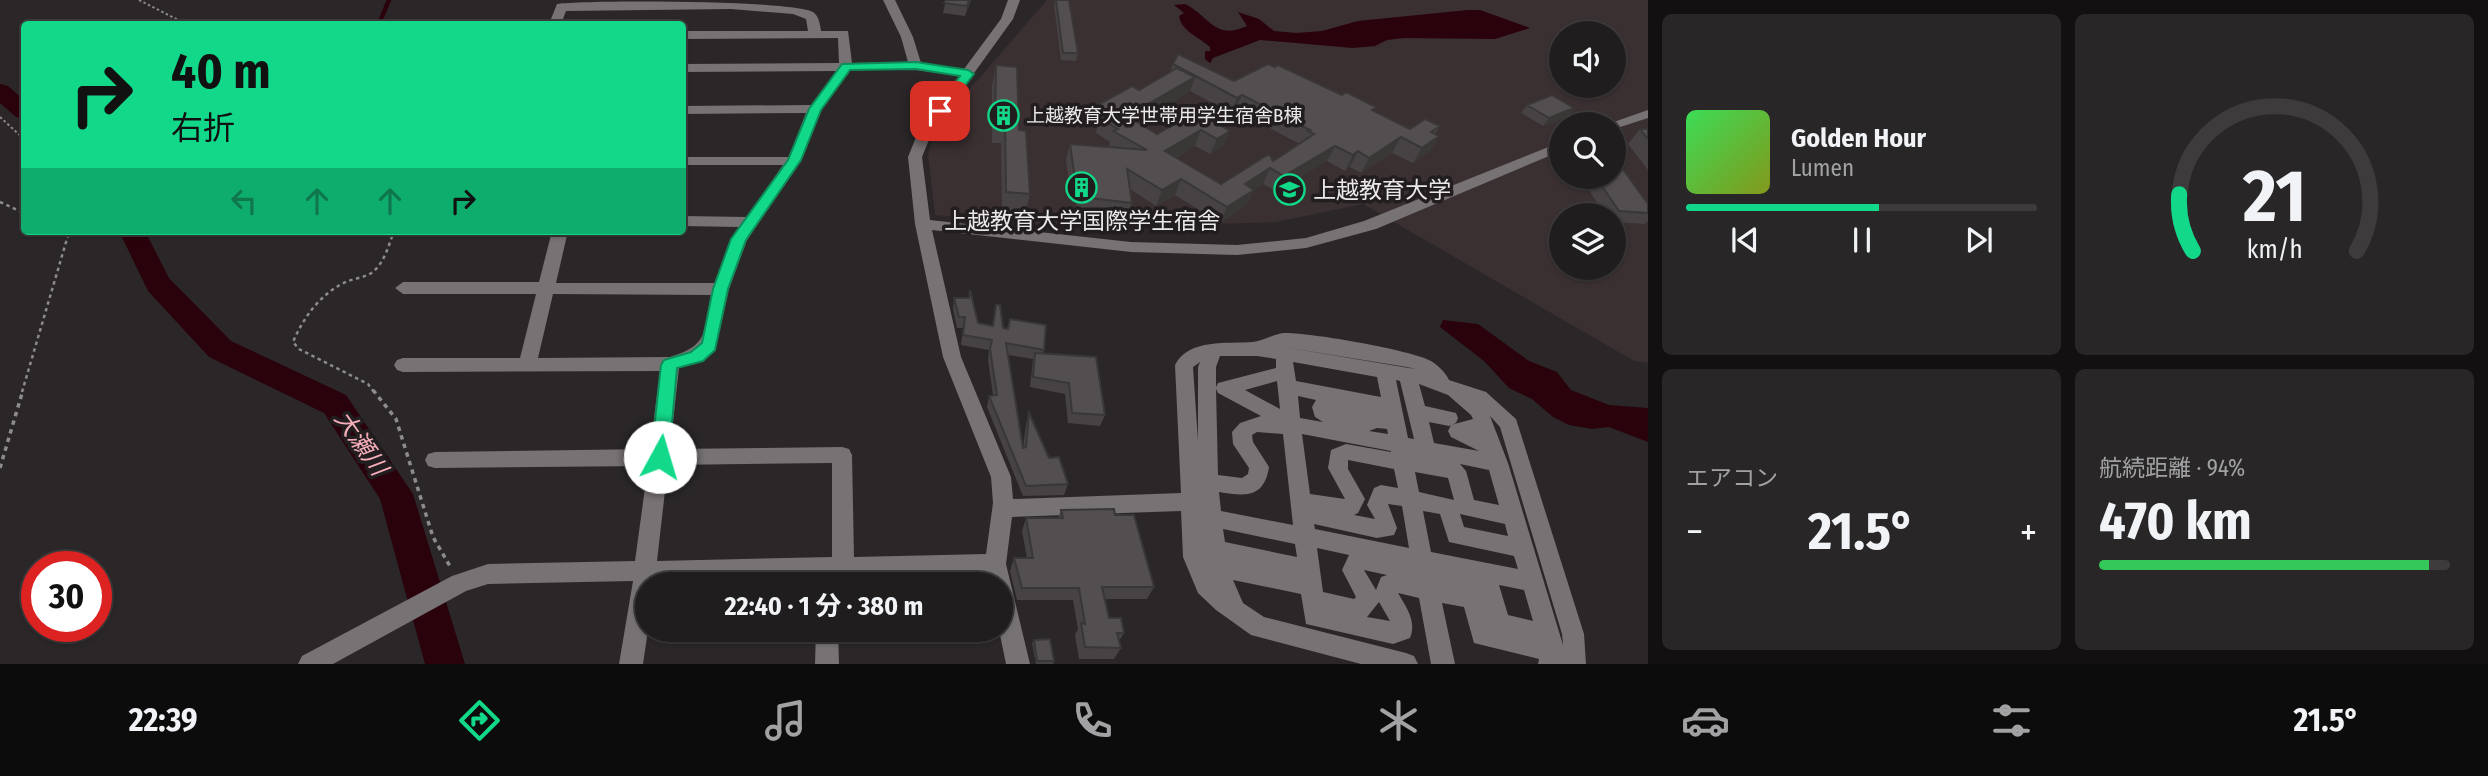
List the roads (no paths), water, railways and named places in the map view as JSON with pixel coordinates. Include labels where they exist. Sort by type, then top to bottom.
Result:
[{"type":"street","points":[[889,0],[907,37],[916,65]]},
{"type":"street","points":[[997,572],[1003,508],[1001,477],[952,358],[923,223],[915,157],[926,130],[1007,19],[1014,0]]},
{"type":"street","points":[[556,21],[561,7],[615,12],[774,6],[810,15],[815,35]]},
{"type":"street","points":[[403,365],[670,365],[697,356],[709,346],[721,289],[739,239],[794,160],[815,109],[846,67],[844,34],[686,35]]},
{"type":"street","points":[[686,68],[916,65],[968,74]]},
{"type":"street","points":[[686,110],[815,109]]},
{"type":"street","points":[[1626,121],[1648,114]]},
{"type":"street","points":[[923,223],[1049,240],[1131,247],[1237,250],[1306,243],[1370,225],[1549,151]]},
{"type":"street","points":[[686,161],[794,160]]},
{"type":"street","points":[[686,221],[752,222]]},
{"type":"street","points":[[527,364],[559,235]]},
{"type":"street","points":[[402,288],[721,289]]},
{"type":"street","points":[[1003,508],[1198,511],[1305,536],[1426,574],[1473,599],[1482,635],[1550,650],[1533,582],[1485,424],[1478,410],[1425,366],[1409,360],[1302,341],[1282,340],[1257,349],[1192,356],[1184,365],[1198,511],[1194,557],[1206,586],[1224,603],[1259,627],[1406,664]]},
{"type":"street","points":[[1257,349],[1288,395],[1318,642]]},
{"type":"street","points":[[1213,352],[1207,367],[1210,482],[1198,511],[1216,558],[1226,595],[1237,611]]},
{"type":"street","points":[[631,664],[670,365]]},
{"type":"street","points":[[1210,482],[1245,487],[1257,479],[1259,467],[1243,444],[1242,432],[1251,424],[1266,423],[1288,395],[1385,371],[1478,395],[1495,408],[1509,424],[1573,634],[1576,660],[1574,664]]},
{"type":"street","points":[[1385,371],[1443,664]]},
{"type":"street","points":[[1408,375],[1426,450]]},
{"type":"street","points":[[1288,395],[1339,396],[1394,414]]},
{"type":"street","points":[[1288,395],[1322,410],[1321,407],[1328,403],[1335,404],[1339,396]]},
{"type":"street","points":[[1288,395],[1402,453],[1457,471],[1466,507],[1513,517]]},
{"type":"street","points":[[1339,396],[1352,421],[1363,425],[1371,422],[1371,419],[1394,414]]},
{"type":"street","points":[[1417,412],[1448,418]]},
{"type":"street","points":[[1485,424],[1458,431],[1495,456]]},
{"type":"street","points":[[1302,507],[1351,507],[1355,499],[1353,489],[1339,473],[1336,464],[1338,456],[1346,452],[1402,453],[1426,450],[1495,456]]},
{"type":"street","points":[[310,664],[460,583],[488,575],[645,571],[831,572],[842,455],[435,460]]},
{"type":"street","points":[[1302,507],[1377,529],[1387,528],[1384,513],[1377,505],[1377,498],[1381,494],[1411,499],[1448,507],[1455,535],[1523,548]]},
{"type":"street","points":[[1216,558],[1265,569],[1393,633],[1402,630],[1402,620],[1385,592],[1389,584],[1426,574]]},
{"type":"street","points":[[1311,593],[1358,610],[1365,606],[1369,599],[1367,591],[1353,570],[1358,560],[1426,574],[1533,582]]},
{"type":"street","points":[[827,642],[827,664]]},
{"type":"street","points":[[1013,642],[1018,664]]},
{"type":"waterway","points":[[380,21],[389,0]]},
{"type":"waterway","name":"大瀬川","points":[[0,91],[21,109]]},
{"type":"waterway","name":"大瀬川","points":[[134,235],[158,284],[220,349],[335,404],[396,494],[445,664]]},
{"type":"place","name":"上越教育大学世帯用学生宿舎B棟","points":[[1003,115]]},
{"type":"place","name":"上越教育大学国際学生宿舎","points":[[1082,187]]},
{"type":"place","name":"上越教育大学","points":[[1290,190]]}]
